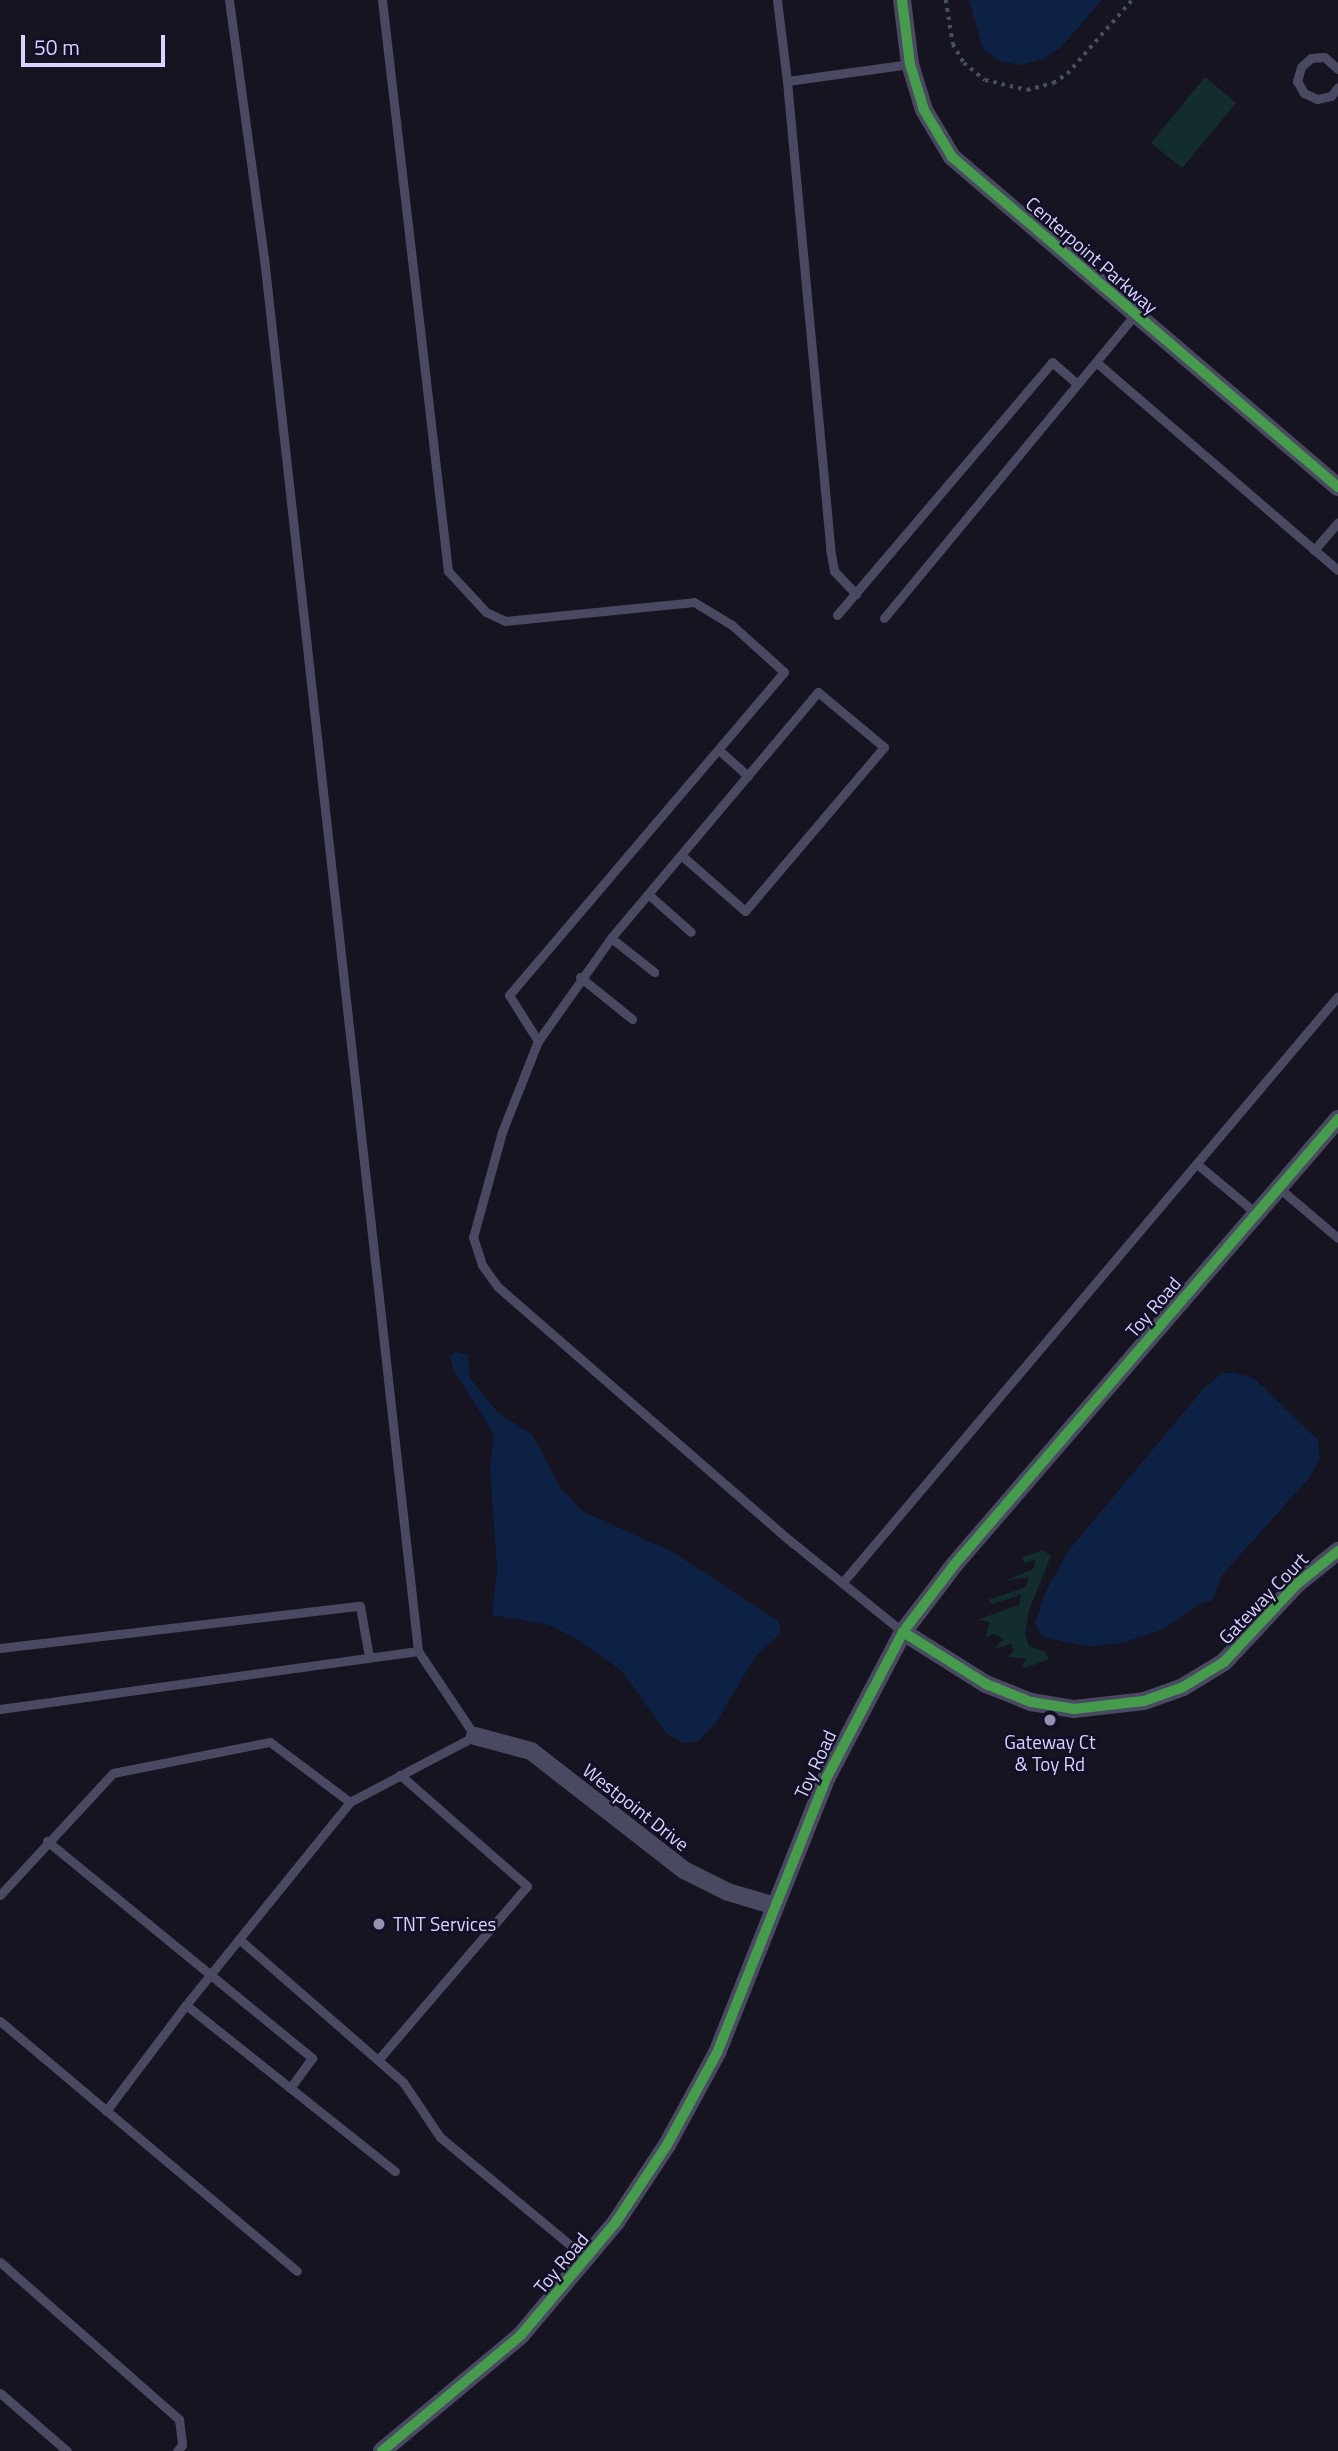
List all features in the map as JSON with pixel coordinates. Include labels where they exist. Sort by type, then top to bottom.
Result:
[{"type":"street","name":"Centerpoint Parkway","points":[[902,0],[910,64],[924,110],[952,157],[1338,486]]},
{"type":"street","name":"Toy Road","points":[[382,2451],[512,2344],[588,2260],[644,2181],[689,2106],[740,2002],[827,1777],[903,1632],[954,1565],[1338,1119]]},
{"type":"street","name":"Gateway Court","points":[[903,1632],[986,1684],[1031,1702],[1074,1709],[1144,1701],[1183,1687],[1224,1662],[1297,1584],[1338,1551]]},
{"type":"street","name":"Westpoint Drive","points":[[475,1736],[531,1751],[684,1870],[728,1892],[775,1906]]},
{"type":"lane","points":[[106,2111],[186,2005],[350,1802],[475,1736],[418,1651],[264,258],[229,0]]},
{"type":"lane","points":[[382,0],[448,571],[486,612],[505,621],[525,622],[694,602],[713,611],[784,672],[509,995],[538,1041]]},
{"type":"lane","points":[[777,0],[787,81],[830,548],[834,571],[856,594]]},
{"type":"lane","points":[[1338,69],[1324,57],[1311,58],[1301,67],[1297,80],[1304,93],[1317,99],[1331,96],[1338,87]]},
{"type":"lane","points":[[787,81],[910,64]]},
{"type":"lane","points":[[884,618],[1135,315]]},
{"type":"lane","points":[[837,615],[1052,362],[1077,384]]},
{"type":"lane","points":[[1096,362],[1338,570]]},
{"type":"lane","points":[[1314,550],[1338,522]]},
{"type":"lane","points":[[681,855],[745,911],[884,747],[818,692],[611,938],[580,977],[538,1041],[502,1132],[474,1219],[473,1237],[482,1265],[510,1299],[903,1632]]},
{"type":"lane","points":[[719,750],[748,776]]},
{"type":"lane","points":[[648,894],[691,932]]},
{"type":"lane","points":[[611,938],[654,972]]},
{"type":"lane","points":[[580,977],[632,1019]]},
{"type":"lane","points":[[842,1583],[1338,996]]},
{"type":"lane","points":[[1197,1164],[1257,1214]]},
{"type":"lane","points":[[1279,1188],[1338,1237]]},
{"type":"lane","points":[[0,1648],[359,1605],[369,1657]]},
{"type":"lane","points":[[0,1709],[418,1651]]},
{"type":"lane","points":[[0,1895],[47,1841],[113,1773],[270,1742],[350,1802]]},
{"type":"lane","points":[[378,2060],[527,1886],[400,1775]]},
{"type":"lane","points":[[47,1841],[312,2059],[290,2088]]},
{"type":"lane","points":[[239,1939],[403,2082],[440,2137],[588,2260]]},
{"type":"lane","points":[[186,2005],[395,2171]]},
{"type":"lane","points":[[0,2021],[297,2271]]},
{"type":"lane","points":[[0,2262],[179,2419],[182,2445],[177,2451]]},
{"type":"lane","points":[[0,2393],[67,2451]]},
{"type":"path","points":[[946,0],[953,44],[964,63],[985,80],[1027,90],[1053,83],[1067,74],[1132,0]]},
{"type":"green space","points":[[1205,77],[1236,103],[1182,168],[1151,143]]},
{"type":"green space","points":[[1043,1550],[1051,1556],[1029,1610],[1025,1635],[1029,1646],[1045,1652],[1049,1659],[1025,1668],[1022,1665],[1027,1659],[1008,1657],[1014,1650],[1011,1644],[994,1649],[1003,1639],[994,1634],[985,1638],[990,1622],[977,1620],[1019,1605],[1021,1595],[992,1604],[988,1600],[1026,1587],[1029,1577],[1005,1581],[1033,1569],[1036,1560],[1024,1563],[1022,1557]]},
{"type":"water","points":[[969,0],[1102,0],[1061,47],[1044,59],[1021,65],[1000,61],[983,49]]},
{"type":"water","points":[[456,1352],[468,1355],[470,1378],[498,1413],[532,1434],[560,1487],[582,1511],[673,1552],[779,1622],[781,1633],[755,1657],[716,1723],[697,1742],[682,1743],[666,1733],[622,1671],[582,1642],[550,1625],[492,1615],[497,1569],[490,1466],[494,1434],[454,1371],[450,1357]]},
{"type":"water","points":[[1234,1372],[1256,1380],[1318,1440],[1320,1459],[1309,1478],[1223,1574],[1212,1601],[1204,1601],[1162,1630],[1125,1642],[1090,1647],[1042,1637],[1035,1624],[1044,1595],[1069,1550],[1204,1388],[1221,1374]]},
{"type":"cycle path","points":[[902,0],[910,64],[924,110],[952,157],[1338,487]]},
{"type":"cycle path","points":[[382,2451],[521,2335],[616,2222],[667,2145],[717,2053],[827,1777],[903,1632],[954,1565],[1338,1119]]},
{"type":"cycle path","points":[[903,1632],[986,1684],[1031,1702],[1074,1709],[1144,1701],[1183,1687],[1224,1662],[1297,1584],[1338,1551]]},
{"type":"place","name":"Gateway Ct & Toy Rd","points":[[1050,1720]]},
{"type":"place","name":"TNT Services","points":[[379,1924]]}]
